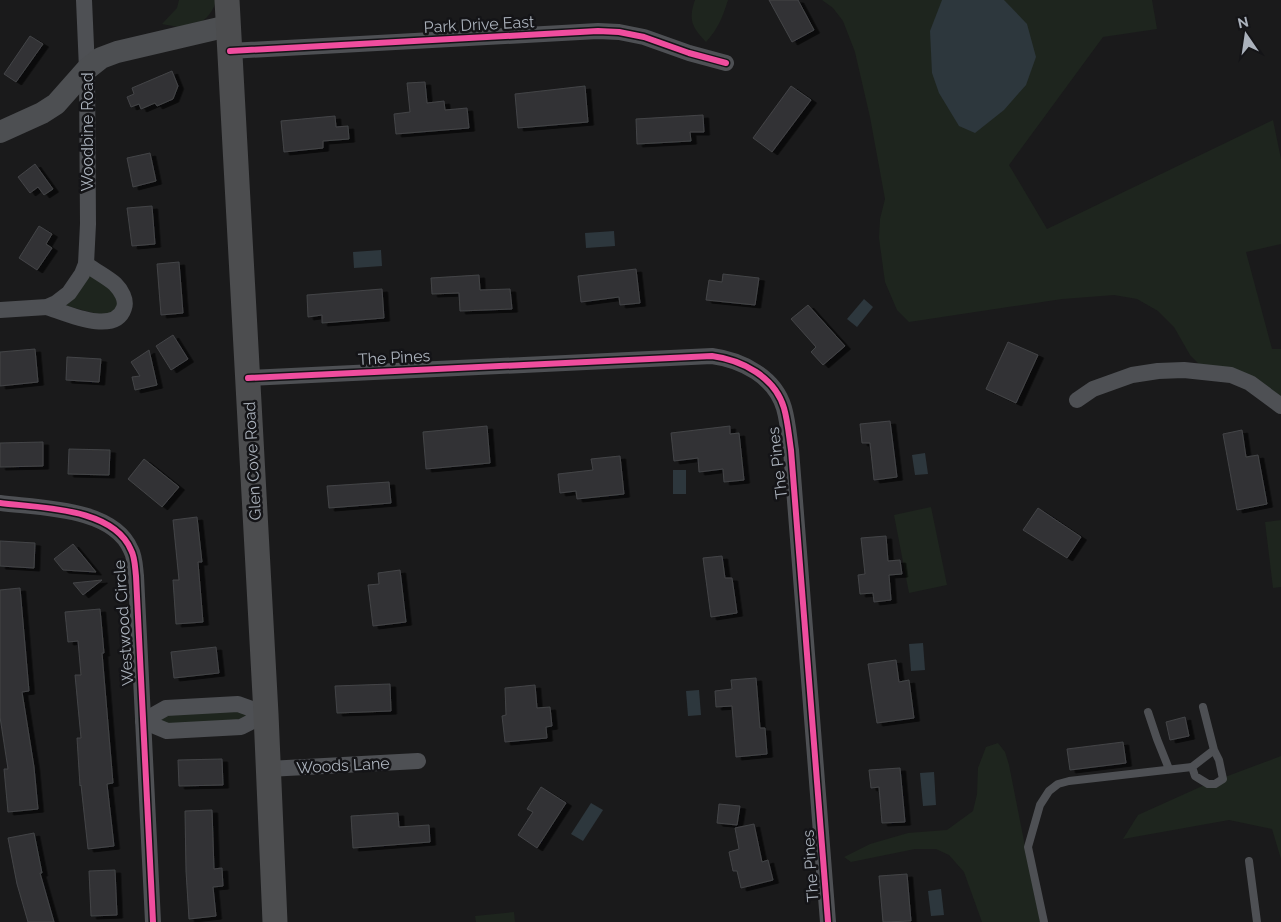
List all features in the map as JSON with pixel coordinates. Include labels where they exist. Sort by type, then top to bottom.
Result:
[{"type":"main road","name":"Glen Cove Road","points":[[227,0],[266,714],[275,922]]},
{"type":"street","name":"Woodbine Road","points":[[0,310],[47,307],[63,300],[82,274],[86,264],[88,224],[87,69],[84,0]]},
{"type":"street","points":[[0,132],[36,116],[56,104],[87,69],[101,58],[117,52],[228,26]]},
{"type":"street","name":"Park Drive East","points":[[230,51],[598,31],[619,32],[644,37],[689,54],[726,63]]},
{"type":"street","name":"Woodbine Road","points":[[47,307],[92,321],[104,322],[116,319],[122,314],[126,305],[124,297],[115,284],[86,264]]},
{"type":"street","name":"The Pines","points":[[248,378],[712,356],[727,358],[746,366],[760,375],[775,392],[784,407],[791,450],[828,922]]},
{"type":"street","points":[[1077,400],[1093,389],[1132,375],[1184,370],[1231,375],[1250,384],[1281,406]]},
{"type":"street","name":"Westwood Circle","points":[[0,503],[78,513],[103,522],[118,531],[125,538],[132,551],[136,576],[153,922]]},
{"type":"street","points":[[143,721],[166,708],[238,704],[266,714]]},
{"type":"street","points":[[143,721],[166,731],[241,727],[266,714]]},
{"type":"street","name":"Woods Lane","points":[[268,769],[418,761]]},
{"type":"lane","points":[[1192,767],[1195,776],[1208,784],[1215,784],[1223,779],[1203,707]]},
{"type":"lane","points":[[1148,712],[1169,769]]},
{"type":"lane","points":[[1044,922],[1028,847],[1040,805],[1049,791],[1058,784],[1069,781],[1192,767],[1214,750]]},
{"type":"lane","points":[[1249,861],[1257,922]]},
{"type":"shaded area","points":[[179,0],[216,0],[213,9],[207,17],[195,25],[183,28],[162,24],[177,8]]},
{"type":"shaded area","points":[[695,0],[728,0],[720,22],[706,42],[697,32],[693,23],[692,13]]},
{"type":"shaded area","points":[[822,0],[1152,0],[1157,29],[1103,37],[1009,165],[1047,229],[1273,120],[1281,159],[1281,244],[1246,252],[1272,349],[1281,349],[1281,406],[1206,371],[1190,355],[1174,327],[1158,311],[1137,299],[1114,295],[1062,299],[909,322],[897,310],[885,282],[879,238],[880,219],[885,199],[870,117],[855,52],[843,21],[833,8]]},
{"type":"shaded area","points":[[942,0],[1004,0],[1027,24],[1036,57],[1026,85],[1004,110],[975,133],[959,126],[939,93],[932,73],[930,31]]},
{"type":"shaded area","points":[[614,231],[615,246],[586,248],[585,233]]},
{"type":"shaded area","points":[[381,250],[382,266],[354,268],[353,252]]},
{"type":"shaded area","points":[[86,264],[124,297],[116,319],[56,303]]},
{"type":"shaded area","points":[[864,299],[873,307],[857,327],[847,319]]},
{"type":"shaded area","points":[[925,453],[928,474],[915,475],[912,455]]},
{"type":"shaded area","points":[[673,470],[686,470],[686,494],[673,494]]},
{"type":"shaded area","points":[[931,507],[947,585],[909,593],[894,515]]},
{"type":"shaded area","points":[[1281,520],[1281,587],[1273,588],[1265,522]]},
{"type":"shaded area","points":[[923,643],[925,670],[911,671],[909,644]]},
{"type":"shaded area","points":[[699,690],[701,715],[688,716],[686,691]]},
{"type":"shaded area","points":[[238,704],[266,714],[241,727],[167,731],[143,721],[166,708]]},
{"type":"shaded area","points":[[998,743],[1005,752],[1009,765],[1040,922],[982,922],[964,872],[949,855],[936,849],[915,849],[851,862],[844,857],[870,844],[908,833],[947,830],[973,811],[977,794],[978,768],[986,747]]},
{"type":"shaded area","points":[[1281,756],[1281,859],[1272,829],[1229,820],[1123,839],[1138,815],[1209,783]]},
{"type":"shaded area","points":[[934,772],[936,805],[923,806],[920,773]]},
{"type":"shaded area","points":[[591,803],[603,810],[583,841],[571,834]]},
{"type":"shaded area","points":[[941,889],[944,915],[931,916],[928,891]]},
{"type":"shaded area","points":[[514,912],[515,922],[476,922],[475,916]]},
{"type":"building","points":[[769,0],[798,0],[814,30],[792,42]]},
{"type":"building","points":[[30,36],[43,44],[16,82],[4,74]]},
{"type":"building","points":[[172,71],[178,86],[173,99],[157,106],[155,103],[141,109],[139,104],[131,107],[127,97],[134,94],[132,88]]},
{"type":"building","points":[[425,82],[427,103],[444,101],[445,110],[467,108],[469,128],[396,134],[394,114],[410,112],[407,83]]},
{"type":"building","points":[[585,86],[588,122],[518,128],[515,94]]},
{"type":"building","points":[[791,86],[811,100],[772,152],[753,138]]},
{"type":"building","points":[[703,115],[704,132],[690,132],[691,141],[637,144],[636,119]]},
{"type":"building","points":[[335,116],[336,127],[348,126],[349,139],[323,141],[323,148],[284,152],[281,121]]},
{"type":"building","points":[[150,153],[156,181],[133,187],[127,158]]},
{"type":"building","points":[[35,164],[53,189],[44,195],[38,187],[30,193],[18,177]]},
{"type":"building","points":[[152,206],[155,244],[132,246],[127,208]]},
{"type":"building","points":[[39,226],[52,234],[46,244],[52,248],[37,270],[19,258]]},
{"type":"building","points":[[179,262],[183,313],[161,315],[157,264]]},
{"type":"building","points":[[636,269],[640,303],[620,305],[619,297],[581,302],[578,276]]},
{"type":"building","points":[[723,274],[759,278],[755,305],[706,300],[709,280],[722,282]]},
{"type":"building","points":[[479,275],[480,290],[510,289],[512,309],[460,311],[459,293],[432,294],[431,278]]},
{"type":"building","points":[[382,289],[384,318],[322,323],[322,315],[308,317],[307,295]]},
{"type":"building","points":[[808,305],[845,346],[823,365],[811,352],[816,347],[791,319]]},
{"type":"building","points":[[173,335],[188,359],[171,370],[156,346]]},
{"type":"building","points":[[1008,342],[1038,355],[1016,403],[986,389]]},
{"type":"building","points":[[35,349],[38,382],[0,386],[0,352]]},
{"type":"building","points":[[149,350],[157,385],[135,390],[132,377],[140,376],[131,362]]},
{"type":"building","points":[[67,357],[101,359],[99,382],[66,380]]},
{"type":"building","points":[[890,421],[897,477],[874,480],[870,443],[862,443],[860,424]]},
{"type":"building","points":[[487,426],[490,463],[426,469],[423,432]]},
{"type":"building","points":[[730,426],[730,434],[739,433],[744,480],[724,482],[723,469],[699,472],[698,458],[674,461],[671,433]]},
{"type":"building","points":[[1242,430],[1246,457],[1258,455],[1267,504],[1237,510],[1223,434]]},
{"type":"building","points":[[43,442],[43,466],[0,467],[0,443]]},
{"type":"building","points":[[69,449],[110,450],[109,475],[68,474]]},
{"type":"building","points":[[620,456],[624,494],[577,499],[576,491],[560,493],[558,474],[593,470],[591,459]]},
{"type":"building","points":[[144,459],[179,487],[162,507],[128,479]]},
{"type":"building","points":[[389,482],[391,503],[329,508],[327,486]]},
{"type":"building","points":[[1038,508],[1081,537],[1067,558],[1023,530]]},
{"type":"building","points":[[197,517],[202,562],[198,562],[203,622],[176,624],[173,580],[179,580],[173,520]]},
{"type":"building","points":[[886,536],[888,561],[900,560],[902,574],[889,575],[891,600],[874,602],[873,593],[860,594],[858,575],[865,574],[861,538]]},
{"type":"building","points":[[0,541],[35,543],[34,568],[0,566]]},
{"type":"building","points":[[73,544],[96,572],[63,570],[54,559]]},
{"type":"building","points":[[722,556],[725,578],[732,578],[737,613],[711,617],[703,558]]},
{"type":"building","points":[[400,570],[406,622],[373,626],[368,585],[379,584],[378,573]]},
{"type":"building","points":[[102,580],[83,595],[73,583]]},
{"type":"building","points":[[20,588],[29,691],[22,692],[34,767],[38,809],[8,812],[4,769],[8,769],[0,717],[0,590]]},
{"type":"building","points":[[100,609],[113,783],[107,784],[114,846],[88,849],[80,786],[77,738],[81,738],[75,675],[81,675],[78,641],[68,642],[65,612]]},
{"type":"building","points":[[216,647],[219,673],[174,678],[171,652]]},
{"type":"building","points":[[896,660],[899,682],[909,680],[914,718],[877,723],[868,664]]},
{"type":"building","points":[[756,678],[760,728],[765,728],[767,754],[736,757],[732,706],[716,707],[715,691],[732,689],[731,680]]},
{"type":"building","points":[[390,684],[391,711],[337,713],[335,686]]},
{"type":"building","points":[[535,685],[537,708],[550,707],[552,726],[546,727],[547,738],[505,742],[502,716],[506,715],[505,688]]},
{"type":"building","points":[[1185,717],[1189,736],[1170,740],[1166,722]]},
{"type":"building","points":[[1123,742],[1126,763],[1070,770],[1067,749]]},
{"type":"building","points":[[222,759],[223,785],[179,786],[178,760]]},
{"type":"building","points":[[900,768],[905,822],[882,823],[879,787],[871,788],[869,770]]},
{"type":"building","points":[[541,787],[566,803],[537,848],[518,835],[533,812],[527,809]]},
{"type":"building","points":[[719,804],[740,806],[737,825],[717,823]]},
{"type":"building","points":[[212,810],[214,869],[222,868],[223,886],[213,887],[216,916],[189,919],[185,811]]},
{"type":"building","points":[[398,813],[399,827],[429,825],[430,842],[353,848],[351,816]]},
{"type":"building","points":[[754,824],[762,862],[768,860],[773,880],[741,888],[737,871],[733,871],[729,852],[739,849],[735,828]]},
{"type":"building","points":[[34,833],[42,873],[40,873],[54,922],[28,922],[17,884],[8,838]]},
{"type":"building","points":[[115,870],[117,915],[91,916],[89,871]]},
{"type":"building","points":[[907,874],[911,921],[883,922],[879,876]]},
{"type":"cycle path","points":[[230,51],[598,31],[619,32],[644,37],[689,53],[726,63]]},
{"type":"cycle path","points":[[248,378],[712,356],[735,361],[765,379],[780,397],[784,408],[791,450],[828,922]]},
{"type":"cycle path","points":[[0,503],[73,512],[92,518],[108,525],[122,536],[132,553],[136,576],[153,922]]}]
